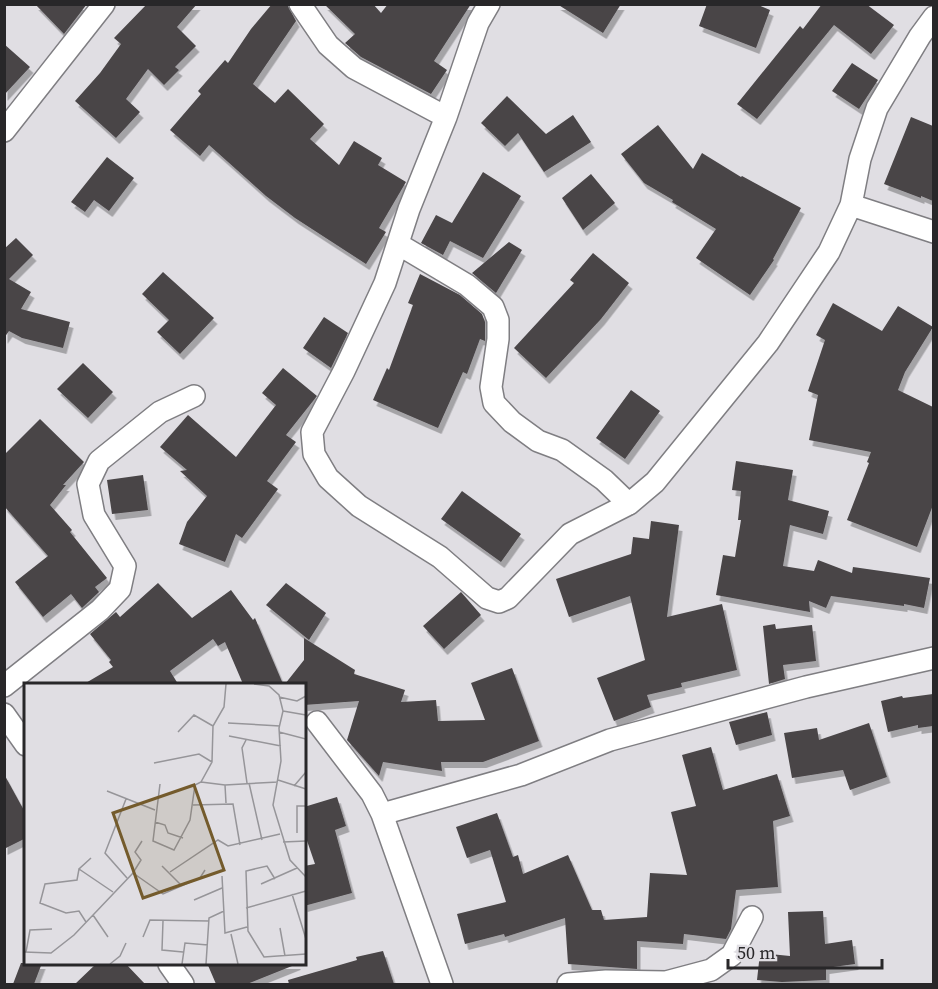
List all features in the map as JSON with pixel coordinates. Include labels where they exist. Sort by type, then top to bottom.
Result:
[{"type":"street","points":[[4,131],[104,4]]},
{"type":"street","points":[[300,4],[328,45],[354,68],[446,117]]},
{"type":"street","points":[[489,4],[478,23],[446,117],[409,209],[385,283],[312,432],[314,454],[328,478],[359,506],[440,557],[487,598],[499,602],[508,598],[570,534],[628,504],[655,482],[768,343],[829,252],[851,205],[860,159],[877,108],[933,17]]},
{"type":"street","points":[[851,205],[933,232]]},
{"type":"street","points":[[398,244],[467,285],[493,307],[498,320],[498,339],[491,387],[494,403],[512,422],[538,441],[562,450],[604,480],[628,504]]},
{"type":"street","points":[[4,686],[100,610],[120,589],[124,566],[94,515],[88,484],[99,461],[160,412],[194,396]]},
{"type":"street","points":[[382,814],[521,775],[610,740],[932,653]]},
{"type":"street","points":[[4,714],[24,743]]},
{"type":"street","points":[[317,722],[372,794],[382,814],[442,984]]},
{"type":"street","points":[[568,984],[606,981],[666,982],[711,970],[732,955],[752,917]]},
{"type":"street","points":[[170,965],[183,984]]},
{"type":"building","points":[[35,4],[87,4],[64,34]]},
{"type":"building","points":[[147,4],[197,4],[177,27],[196,46],[175,67],[179,70],[164,85],[148,69],[126,99],[140,112],[116,138],[75,101],[100,73],[121,44],[114,38]]},
{"type":"building","points":[[272,4],[287,4],[296,21],[253,84],[275,103],[288,89],[324,124],[310,139],[339,165],[354,141],[382,158],[378,165],[406,182],[379,228],[386,232],[366,264],[295,218],[266,196],[209,145],[200,156],[170,130],[201,94],[198,91],[225,60],[228,63],[251,29]]},
{"type":"building","points":[[324,4],[373,4],[381,13],[388,4],[471,4],[434,61],[447,70],[431,94],[361,57],[345,43],[355,34]]},
{"type":"building","points":[[557,4],[621,4],[603,33]]},
{"type":"building","points":[[707,4],[756,4],[770,10],[756,48],[699,26]]},
{"type":"building","points":[[822,4],[866,4],[894,25],[871,54],[834,25],[757,119],[737,104],[800,26],[803,29]]},
{"type":"building","points":[[4,44],[30,67],[4,95]]},
{"type":"building","points":[[852,63],[878,80],[859,109],[832,91]]},
{"type":"building","points":[[507,96],[546,134],[573,115],[591,142],[544,172],[518,133],[505,146],[481,123]]},
{"type":"building","points":[[911,117],[933,126],[933,201],[884,184]]},
{"type":"building","points":[[658,125],[693,169],[702,153],[741,177],[801,208],[774,260],[750,295],[696,258],[716,229],[644,183],[621,154]]},
{"type":"building","points":[[107,157],[134,178],[109,211],[94,200],[85,212],[71,202]]},
{"type":"building","points":[[483,172],[521,196],[483,258],[450,241],[443,255],[421,243],[436,215],[452,223]]},
{"type":"building","points":[[591,174],[615,203],[583,230],[562,198]]},
{"type":"building","points":[[16,238],[33,255],[9,279],[31,292],[21,309],[70,322],[63,348],[22,338],[9,331],[4,338],[4,249]]},
{"type":"building","points":[[509,242],[522,250],[496,293],[472,273]]},
{"type":"building","points":[[593,253],[629,283],[601,319],[546,378],[514,348],[574,283],[570,280]]},
{"type":"building","points":[[163,272],[214,318],[180,354],[157,332],[169,320],[142,294]]},
{"type":"building","points":[[420,274],[460,295],[482,314],[485,322],[485,341],[480,339],[467,374],[463,372],[438,428],[373,400],[387,368],[389,370],[413,305],[408,303]]},
{"type":"building","points":[[833,303],[882,331],[898,306],[933,327],[905,372],[898,390],[933,407],[933,505],[917,547],[847,520],[871,452],[809,440],[818,395],[808,391],[825,340],[816,335]]},
{"type":"building","points":[[324,317],[348,333],[331,368],[303,348]]},
{"type":"building","points":[[83,363],[113,392],[88,418],[57,389]]},
{"type":"building","points":[[283,368],[317,396],[286,435],[296,442],[267,481],[278,489],[242,538],[236,534],[225,562],[179,544],[187,522],[207,496],[180,471],[187,470],[160,447],[188,415],[236,457],[276,405],[262,393]]},
{"type":"building","points":[[631,390],[660,411],[625,459],[596,438]]},
{"type":"building","points":[[40,419],[84,462],[63,485],[66,485],[50,505],[72,530],[70,532],[107,578],[95,587],[99,592],[82,608],[71,594],[43,617],[15,582],[48,556],[4,506],[4,455]]},
{"type":"building","points":[[736,461],[793,470],[788,500],[829,511],[823,534],[790,525],[783,566],[814,571],[818,560],[852,573],[853,567],[930,578],[924,608],[831,596],[826,608],[809,601],[810,612],[716,595],[723,555],[735,557],[741,520],[738,520],[741,491],[732,490]]},
{"type":"building","points":[[143,475],[148,510],[112,514],[107,480]]},
{"type":"building","points":[[462,491],[521,534],[501,562],[441,519]]},
{"type":"building","points":[[651,521],[679,525],[667,617],[722,604],[737,670],[681,683],[682,687],[647,695],[651,707],[614,721],[597,678],[645,660],[630,596],[569,617],[556,579],[631,554],[633,537],[649,539]]},
{"type":"building","points":[[158,583],[192,618],[231,590],[253,620],[255,618],[283,683],[243,683],[225,642],[218,646],[213,639],[170,671],[177,683],[86,683],[113,667],[109,662],[111,660],[90,634],[116,612],[120,617]]},
{"type":"building","points":[[286,583],[326,613],[309,640],[266,605]]},
{"type":"building","points":[[461,592],[481,615],[444,649],[423,626]]},
{"type":"building","points":[[775,624],[776,629],[812,625],[816,661],[783,665],[785,679],[769,684],[763,626]]},
{"type":"building","points":[[304,638],[355,670],[354,674],[405,690],[401,702],[436,700],[438,721],[485,720],[471,683],[512,668],[539,741],[483,762],[441,762],[442,771],[383,762],[379,776],[347,740],[359,701],[306,705],[306,683],[286,683],[304,660]]},
{"type":"building","points":[[933,694],[933,726],[918,728],[918,725],[888,732],[881,701],[902,696],[903,698]]},
{"type":"building","points":[[767,712],[772,735],[736,745],[729,722]]},
{"type":"building","points":[[869,723],[887,777],[850,790],[843,770],[792,778],[784,733],[817,728],[819,740]]},
{"type":"building","points":[[711,747],[723,790],[777,774],[790,816],[773,821],[778,887],[736,890],[731,929],[726,939],[684,934],[683,944],[637,941],[637,969],[568,964],[565,918],[505,937],[504,934],[465,944],[457,914],[506,902],[490,850],[467,858],[456,827],[497,813],[513,857],[518,855],[523,874],[568,855],[592,910],[601,910],[604,920],[647,917],[650,873],[687,875],[671,812],[696,806],[682,755]]},
{"type":"building","points":[[4,774],[24,810],[24,839],[4,849]]},
{"type":"building","points":[[337,797],[346,826],[335,830],[352,893],[306,905],[306,866],[315,864],[306,838],[306,806]]},
{"type":"building","points":[[823,911],[825,944],[852,940],[855,964],[826,968],[826,980],[782,982],[757,980],[760,953],[790,956],[788,912]]},
{"type":"building","points":[[383,951],[394,984],[289,984],[288,980],[357,960],[356,957]]},
{"type":"building","points":[[21,963],[41,965],[34,984],[13,984]]},
{"type":"building","points":[[95,965],[127,965],[145,984],[75,984]]},
{"type":"building","points":[[208,965],[294,965],[247,984],[216,984]]}]
